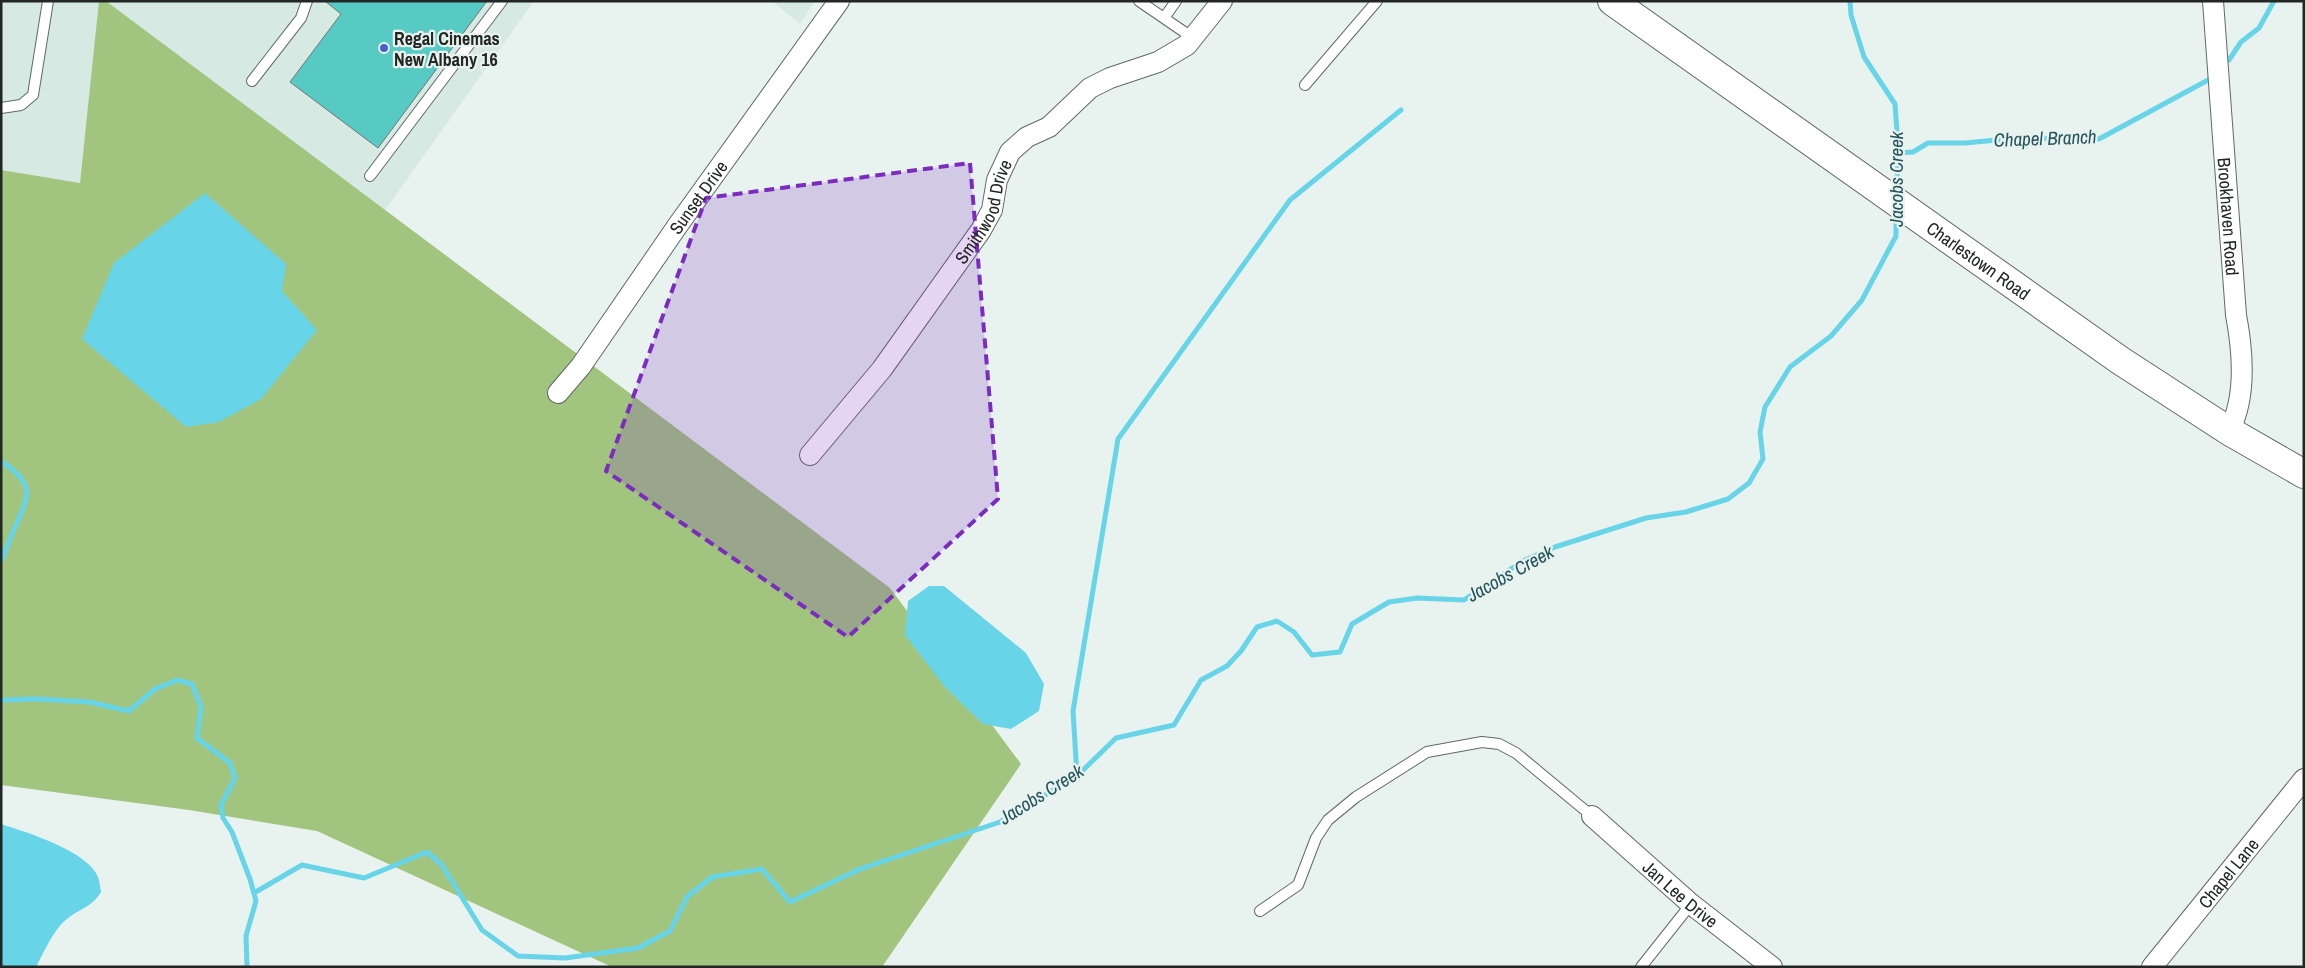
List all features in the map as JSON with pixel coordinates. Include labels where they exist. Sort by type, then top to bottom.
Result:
[{"type":"main road","name":"Charlestown Road","points":[[1612,1],[2121,361],[2229,431],[2304,474]]},
{"type":"street","name":"Sunset Drive","points":[[558,393],[581,366],[678,225],[728,159],[839,1]]},
{"type":"street","name":"Smithwood Drive","points":[[810,455],[882,369],[981,230],[992,210],[996,180],[1010,152],[1027,137],[1049,127],[1090,88],[1172,56],[1192,38],[1222,1]]},
{"type":"street","name":"Brookhaven Road","points":[[2213,1],[2236,315],[2241,340],[2242,380],[2236,418],[2229,431]]},
{"type":"street","name":"Chapel Lane","points":[[2152,967],[2304,779]]},
{"type":"street","name":"Jan Lee Drive","points":[[1592,816],[1692,904],[1772,967]]},
{"type":"lane","points":[[1,108],[21,105],[33,95],[48,1]]},
{"type":"lane","points":[[252,81],[301,18],[307,1]]},
{"type":"lane","points":[[370,176],[502,1]]},
{"type":"lane","points":[[1139,1],[1192,38]]},
{"type":"lane","points":[[1164,18],[1176,1]]},
{"type":"lane","points":[[1306,85],[1377,1]]},
{"type":"lane","points":[[1260,911],[1298,885],[1316,838],[1328,820],[1356,797],[1427,752],[1482,742],[1499,744],[1516,753],[1592,816]]},
{"type":"lane","points":[[1641,967],[1692,904]]},
{"type":"highlighted area","points":[[970,163],[998,499],[848,637],[606,471],[706,198]]},
{"type":"shaded area","points":[[1,1],[100,1],[80,184],[1,170]]},
{"type":"shaded area","points":[[106,1],[534,1],[385,210]]},
{"type":"shaded area","points":[[772,1],[815,1],[800,24]]},
{"type":"green space","points":[[99,1],[106,1],[890,588],[1021,764],[882,967],[612,967],[317,831],[189,810],[1,785],[1,170],[80,183]]},
{"type":"water","points":[[205,193],[286,264],[282,291],[317,330],[261,399],[219,422],[186,427],[82,339],[114,263]]},
{"type":"water","points":[[929,586],[944,586],[1026,653],[1044,684],[1039,711],[1011,729],[983,724],[945,687],[905,635],[908,601]]},
{"type":"water","points":[[1,824],[40,837],[70,851],[92,868],[99,881],[101,892],[98,897],[68,918],[58,928],[36,967],[1,967]]},
{"type":"building","name":"Regal Cinemas New Albany 16","points":[[325,1],[487,1],[378,148],[290,82],[341,14]]},
{"type":"waterway","name":"Jacobs Creek","points":[[1850,1],[1851,15],[1864,57],[1895,104],[1898,147],[1897,192]]},
{"type":"waterway","name":"Chapel Branch","points":[[2229,60],[2241,42],[2259,28],[2274,1]]},
{"type":"waterway","name":"Chapel Branch","points":[[1897,153],[1913,152],[1928,143],[1965,143],[2018,138],[2099,139],[2210,79]]},
{"type":"waterway","points":[[1077,776],[1073,711],[1118,439],[1290,200],[1401,110]]},
{"type":"waterway","name":"Jacobs Creek","points":[[254,893],[302,865],[364,878],[427,852],[442,865],[482,930],[518,956],[565,958],[638,948],[670,931],[687,897],[712,877],[762,869],[790,902],[860,869],[1000,822],[1077,776],[1116,738],[1174,725],[1201,680],[1227,666],[1241,651],[1257,627],[1277,621],[1294,632],[1312,655],[1340,652],[1352,624],[1389,602],[1417,598],[1464,600],[1523,561],[1555,547],[1646,518],[1686,512],[1728,499],[1749,483],[1763,459],[1760,432],[1765,407],[1790,367],[1831,336],[1862,300],[1896,236],[1896,213]]},
{"type":"waterway","points":[[1,464],[4,463],[14,471],[25,484],[27,491],[24,505],[1,561]]},
{"type":"waterway","points":[[1,700],[38,699],[89,702],[129,711],[155,689],[177,680],[192,684],[201,707],[197,738],[230,763],[235,778],[221,805],[223,818],[232,832],[250,879],[256,901],[246,936],[247,967]]},
{"type":"place","name":"Regal Cinemas New Albany 16","points":[[384,48]]}]
